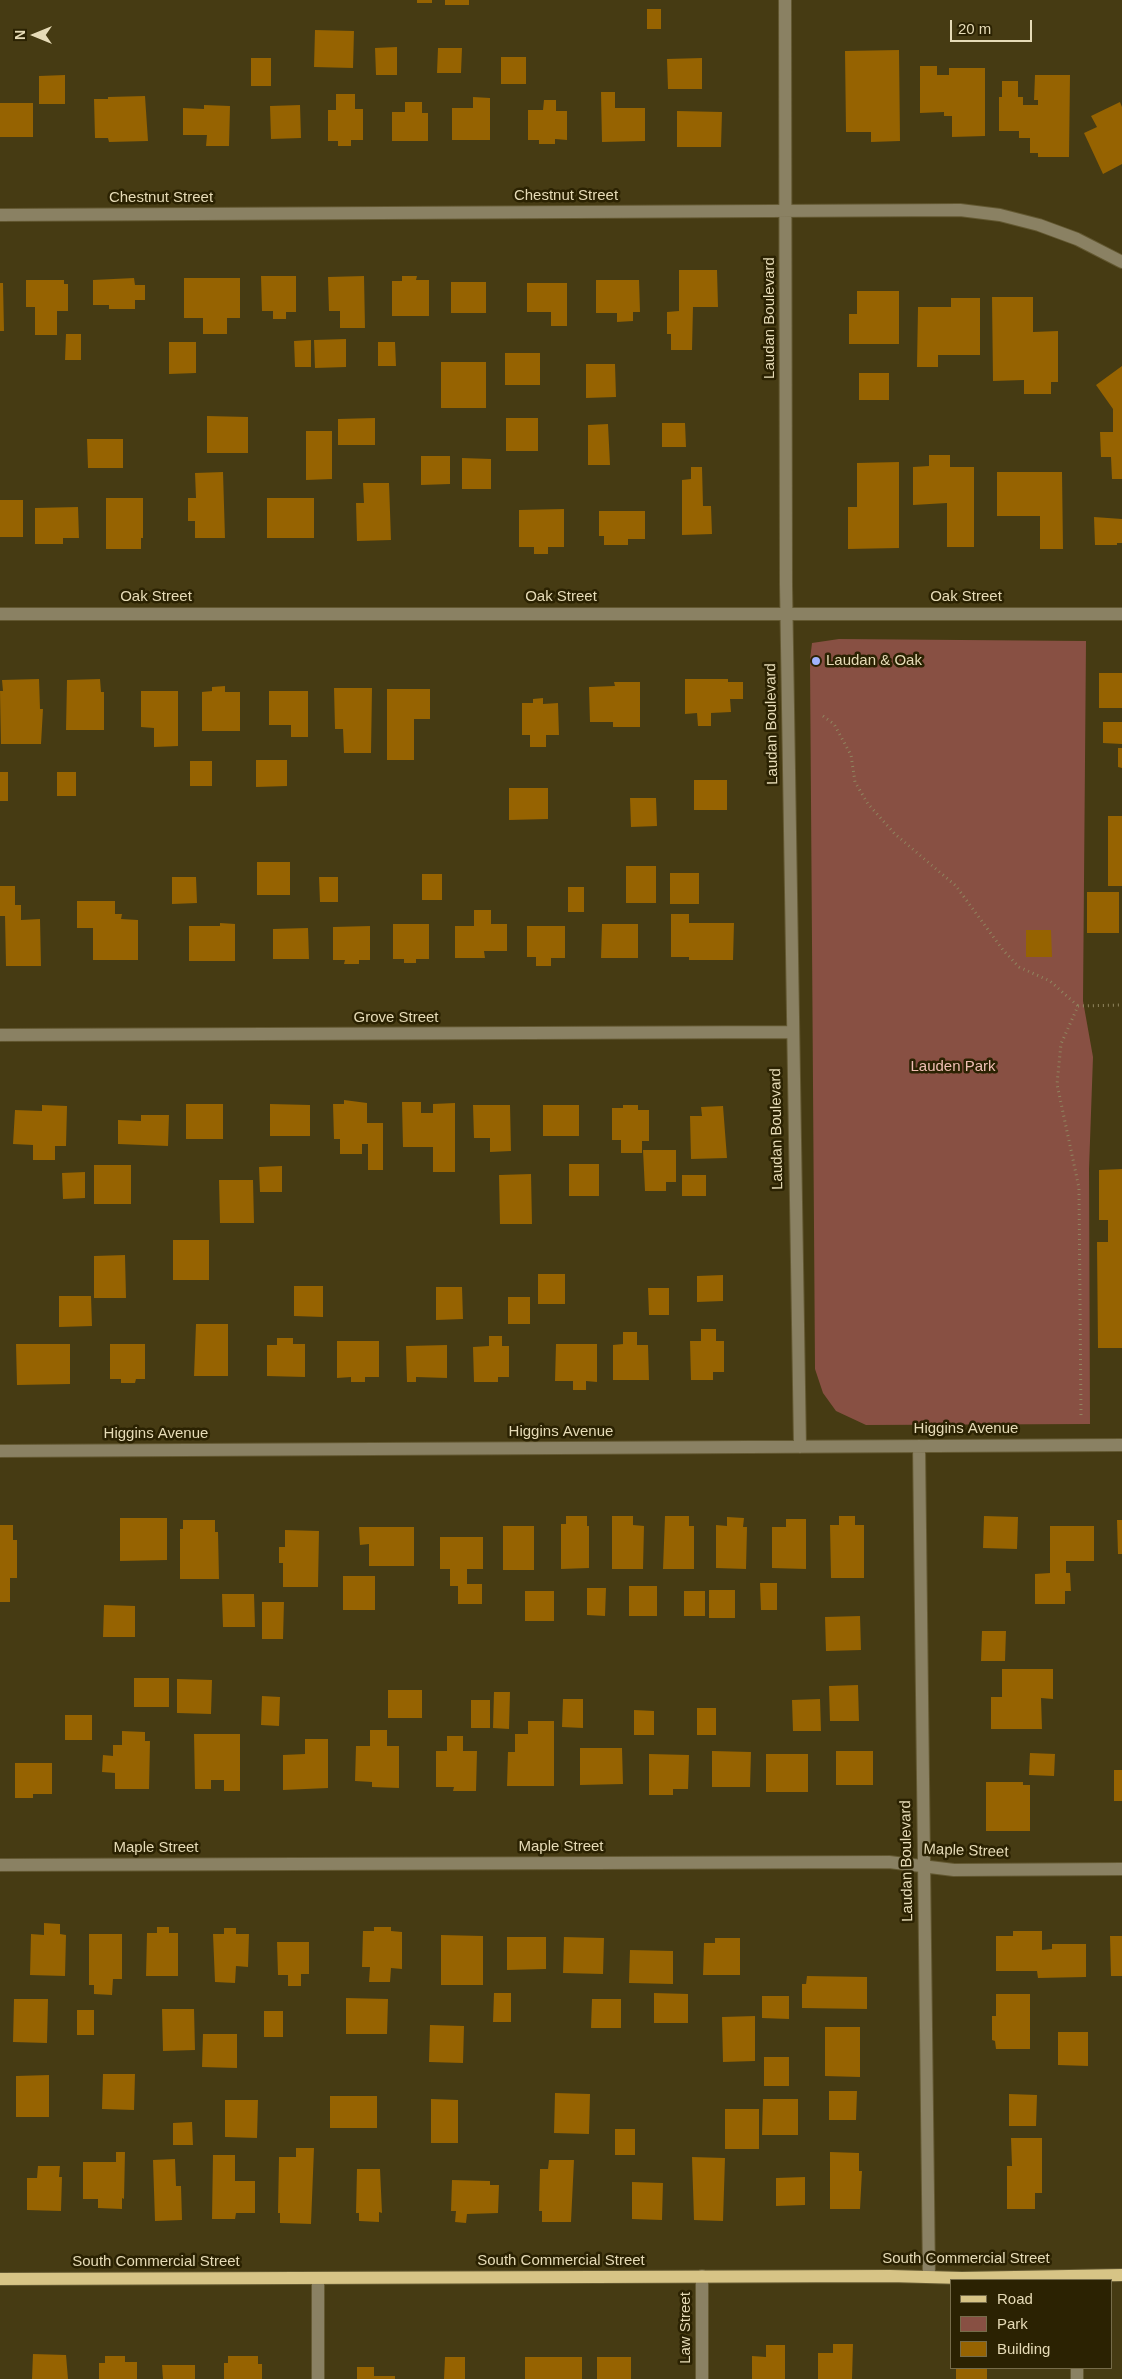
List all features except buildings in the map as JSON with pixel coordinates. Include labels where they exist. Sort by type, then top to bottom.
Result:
[{"type":"main road","name":"South Commercial Street","points":[[0,2279],[702,2276],[1077,2278],[1122,2275]]},
{"type":"street","name":"Laudan Boulevard","points":[[785,0],[787,615],[792,1032],[800,1447]]},
{"type":"street","name":"Chestnut Street","points":[[0,215],[786,211],[920,208],[1000,215],[1039,225],[1077,239],[1122,262]]},
{"type":"street","name":"Oak Street","points":[[0,614],[1122,614]]},
{"type":"street","name":"Grove Street","points":[[0,1035],[792,1032]]},
{"type":"street","name":"Higgins Avenue","points":[[0,1451],[1122,1445]]},
{"type":"street","name":"Laudan Boulevard","points":[[919,1446],[928,2276]]},
{"type":"street","name":"Maple Street","points":[[0,1865],[889,1862],[954,1870],[1122,1869]]},
{"type":"street","name":"Law Street","points":[[702,2276],[702,2379]]},
{"type":"street","points":[[318,2278],[318,2379]]},
{"type":"path","points":[[823,716],[834,724],[851,755],[855,782],[868,804],[895,834],[956,886],[1003,950],[1019,967],[1050,981],[1078,1006],[1122,1005]]},
{"type":"path","points":[[1078,1006],[1061,1044],[1057,1084],[1079,1188],[1081,1415]]},
{"type":"green space","name":"Lauden Park","points":[[839,639],[1086,641],[1083,1001],[1093,1057],[1089,1169],[1090,1424],[866,1425],[836,1411],[823,1393],[815,1369],[810,660],[812,643]]},
{"type":"place","name":"Laudan & Oak","points":[[816,661]]}]
